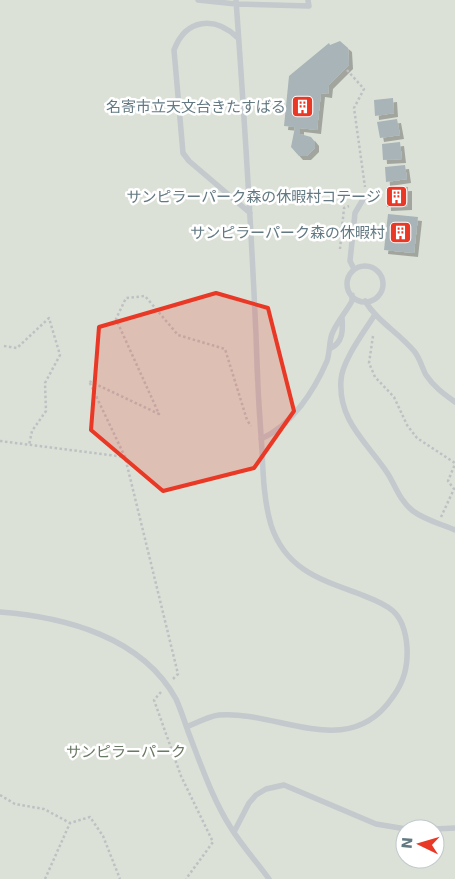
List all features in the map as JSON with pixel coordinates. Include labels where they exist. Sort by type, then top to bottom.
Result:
[{"type":"lane","points":[[198,0],[309,6],[308,0]]},
{"type":"lane","points":[[187,727],[217,715],[244,716],[332,732],[355,726],[373,718],[390,701],[402,683],[408,662],[404,627],[394,612],[374,600],[312,575],[295,564],[278,545],[270,523],[264,490],[250,213],[236,2]]},
{"type":"lane","points":[[238,38],[220,26],[198,24],[179,36],[174,50],[183,153],[189,161],[250,213]]},
{"type":"lane","points":[[354,269],[350,261],[355,213],[365,196]]},
{"type":"lane","points":[[261,439],[274,433],[305,400],[318,380],[331,348],[330,337],[352,301],[347,285],[348,279],[354,269],[365,266],[371,267],[380,275],[382,280],[381,291],[377,296],[365,301]]},
{"type":"lane","points":[[352,296],[365,301],[374,316],[405,340],[417,353],[426,375],[439,391],[455,402]]},
{"type":"lane","points":[[374,316],[356,346],[341,378],[344,409],[357,437],[388,474],[400,498],[413,511],[455,530]]},
{"type":"lane","points":[[331,348],[336,345],[343,332],[342,318]]},
{"type":"lane","points":[[0,612],[34,615],[113,640],[138,655],[160,675],[176,700],[200,762],[234,832],[269,879]]},
{"type":"lane","points":[[234,832],[248,803],[256,794],[266,789],[284,785],[376,824],[395,827]]},
{"type":"path","points":[[340,249],[344,208],[365,196],[354,108],[364,89],[347,70]]},
{"type":"path","points":[[186,879],[213,842],[180,776],[154,700],[178,674],[125,457],[89,381],[159,414],[116,319],[126,298],[145,296],[178,335],[225,349],[247,420],[261,439]]},
{"type":"path","points":[[374,316],[377,324],[369,363],[375,377],[394,397],[407,425],[417,438],[455,464],[448,481],[454,489],[438,522]]},
{"type":"path","points":[[4,346],[18,348],[49,318],[60,355],[45,383],[46,411],[32,431],[29,445]]},
{"type":"path","points":[[0,441],[125,457]]},
{"type":"path","points":[[0,795],[15,804],[44,809],[70,823],[90,817],[103,836],[120,879]]},
{"type":"path","points":[[45,879],[70,823]]},
{"type":"highlighted area","points":[[216,293],[268,308],[294,411],[254,468],[163,491],[91,430],[99,327]]},
{"type":"green space","name":"サンピラーパーク","points":[[0,0],[455,0],[455,879],[0,879]]},
{"type":"building","name":"名寄市立天文台きたすばる","points":[[340,41],[348,48],[349,65],[329,85],[328,94],[321,93],[317,130],[300,128],[300,134],[311,137],[315,142],[315,148],[307,156],[299,156],[291,147],[295,127],[284,126],[289,76],[329,43],[330,45]]},
{"type":"building","points":[[393,98],[394,113],[375,116],[374,100]]},
{"type":"building","points":[[397,119],[400,135],[380,138],[377,122]]},
{"type":"building","name":"サンピラーパーク森の休暇村コテージ","points":[[400,142],[402,159],[383,160],[382,144]]},
{"type":"building","name":"サンピラーパーク森の休暇村コテージ","points":[[405,165],[407,179],[386,182],[385,167]]},
{"type":"building","name":"サンピラーパーク森の休暇村コテージ","points":[[408,187],[408,206],[387,207],[386,188]]},
{"type":"building","name":"サンピラーパーク森の休暇村","points":[[388,214],[418,217],[414,253],[384,250]]},
{"type":"place","name":"名寄市立天文台きたすばる","points":[[302,107]]},
{"type":"place","name":"サンピラーパーク森の休暇村コテージ","points":[[397,197]]},
{"type":"place","name":"サンピラーパーク森の休暇村","points":[[401,233]]}]
